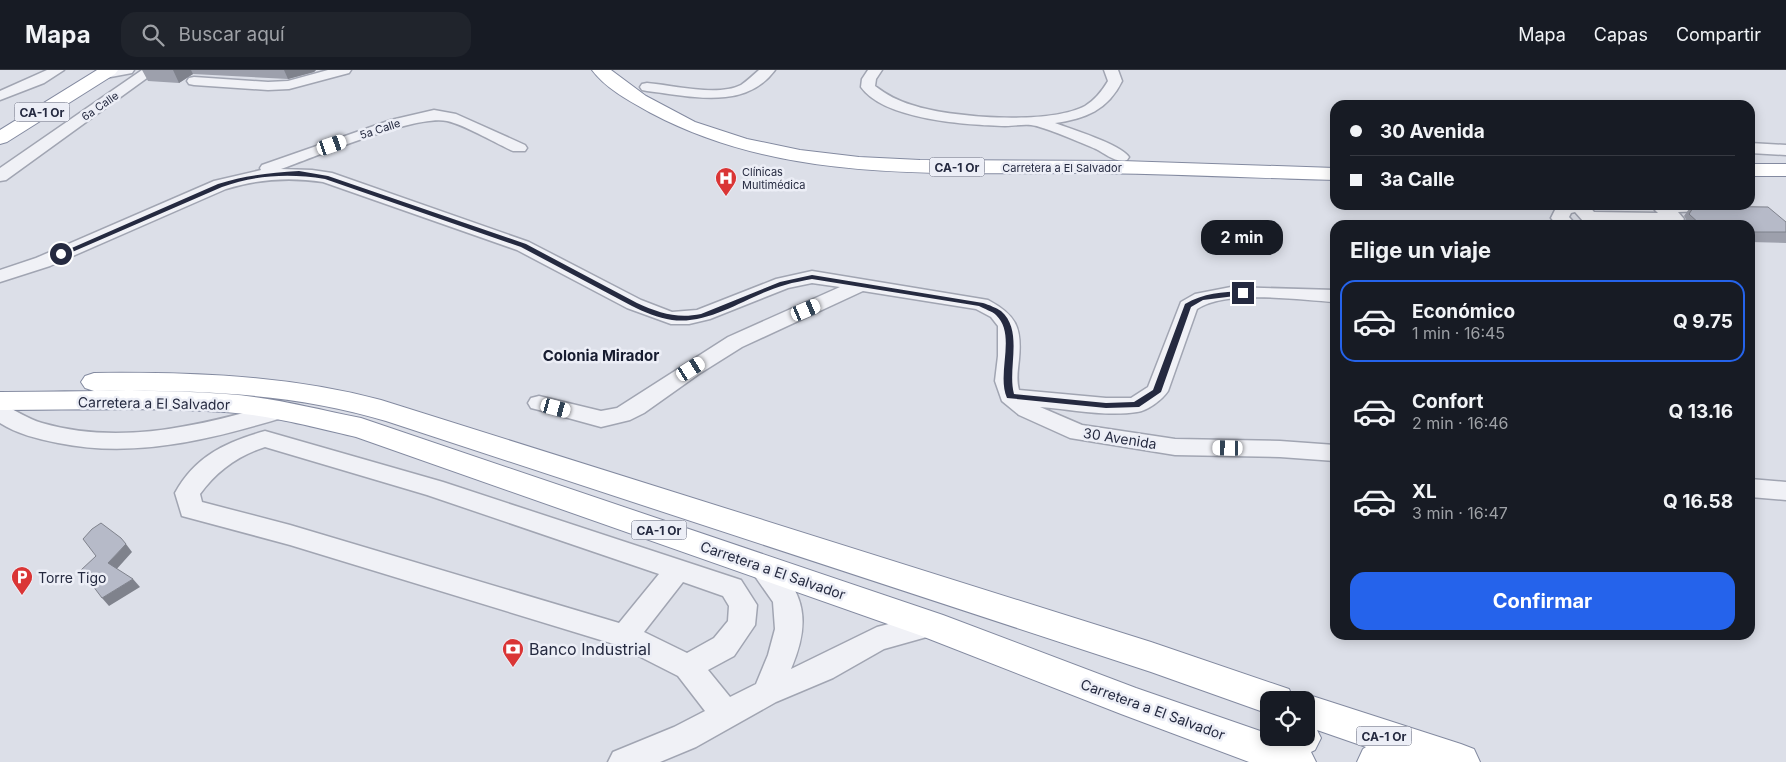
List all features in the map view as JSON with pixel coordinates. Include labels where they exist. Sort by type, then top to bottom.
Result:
[{"type":"highway","name":"Carretera a El Salvador","points":[[601,70],[628,92],[656,110],[709,133],[763,148],[809,157],[932,166],[1102,167],[1330,174]]},
{"type":"highway","name":"Carretera a El Salvador","points":[[623,70],[647,87],[672,95],[723,124],[774,138],[837,149],[935,156],[1121,157],[1330,163]]},
{"type":"highway","name":"CA-1 Or","points":[[0,122],[98,72]]},
{"type":"highway","name":"CA-1 Or","points":[[0,138],[98,72]]},
{"type":"highway","points":[[1755,170],[1786,170]]},
{"type":"highway","points":[[1755,182],[1786,182]]},
{"type":"highway","name":"Carretera a El Salvador","points":[[0,383],[169,381],[220,383],[306,392],[360,404],[426,422],[1151,657],[1260,694]]},
{"type":"highway","name":"Carretera a El Salvador","points":[[0,401],[176,401],[227,403],[280,411],[361,428],[931,625],[1134,703],[1297,762]]},
{"type":"highway","points":[[1134,703],[1171,698],[1260,730]]},
{"type":"highway","name":"CA-1 Or","points":[[1315,713],[1461,762]]},
{"type":"highway","points":[[1376,762],[1381,757],[1391,756],[1415,762]]},
{"type":"street","points":[[0,96],[39,80],[57,70]]},
{"type":"street","name":"6a Calle","points":[[98,72],[127,70]]},
{"type":"street","name":"6a Calle","points":[[0,176],[151,70]]},
{"type":"street","points":[[209,70],[194,81],[268,86],[282,85],[344,70]]},
{"type":"street","points":[[672,95],[731,91],[746,88],[768,70]]},
{"type":"street","points":[[875,70],[868,87],[874,95],[884,101],[921,114],[988,120],[1032,120],[1070,116],[1086,111],[1110,92],[1114,81],[1111,70]]},
{"type":"street","name":"5a Calle","points":[[299,164],[396,123],[434,116],[451,117],[519,148]]},
{"type":"street","points":[[1032,120],[1101,146],[1121,157]]},
{"type":"street","points":[[1755,148],[1786,150]]},
{"type":"street","points":[[0,276],[43,262],[220,185],[241,178],[282,173],[299,164],[326,177],[523,246],[634,304],[671,318],[689,318],[703,315],[795,280],[812,277],[981,304],[998,313],[1006,320],[1010,334],[1006,381],[1010,396],[1106,406],[1136,405],[1157,392],[1188,306],[1201,298],[1243,293],[1330,296]]},
{"type":"street","points":[[1582,210],[1589,218],[1675,219],[1672,210]]},
{"type":"street","points":[[539,404],[601,419],[622,415],[636,408],[691,369],[735,342],[863,284]]},
{"type":"street","name":"30 Avenida","points":[[1010,396],[1027,410],[1078,432],[1175,447],[1280,449],[1330,453]]},
{"type":"street","points":[[0,412],[31,429],[64,437],[101,441],[144,440],[192,434],[241,423],[280,411]]},
{"type":"street","points":[[688,667],[724,647],[741,626],[743,605],[732,588],[434,488],[266,439],[241,446],[207,468],[186,494],[190,509],[290,536],[625,636],[688,667],[726,714]]},
{"type":"street","points":[[1755,488],[1786,491]]},
{"type":"street","points":[[760,565],[781,590],[789,611],[790,630],[785,651],[766,693]]},
{"type":"street","points":[[625,636],[678,569]]},
{"type":"street","points":[[624,762],[684,737],[766,693],[823,669],[877,639],[931,625]]},
{"type":"building","points":[[1755,207],[1768,207],[1786,222],[1786,232],[1755,232],[1755,220],[1696,220],[1689,214],[1692,210],[1755,210]]},
{"type":"building","points":[[101,523],[126,544],[108,563],[133,579],[102,598],[81,570],[96,556],[83,539]]},
{"type":"place","name":"Clínicas Multimédica","points":[[726,197]]},
{"type":"place","name":"Torre Tigo","points":[[22,596]]},
{"type":"place","name":"Banco Industrial","points":[[513,668]]},
{"type":"district","name":"Colonia Mirador","points":[[601,355]]},
{"type":"route","points":[[61,254],[220,185],[241,178],[260,175],[299,173],[326,177],[523,246],[634,304],[671,318],[689,318],[703,315],[783,283],[812,277],[981,304],[998,313],[1006,320],[1008,326],[1010,334],[1006,381],[1010,396],[1106,406],[1136,405],[1157,392],[1188,306],[1201,298],[1243,293]]}]
